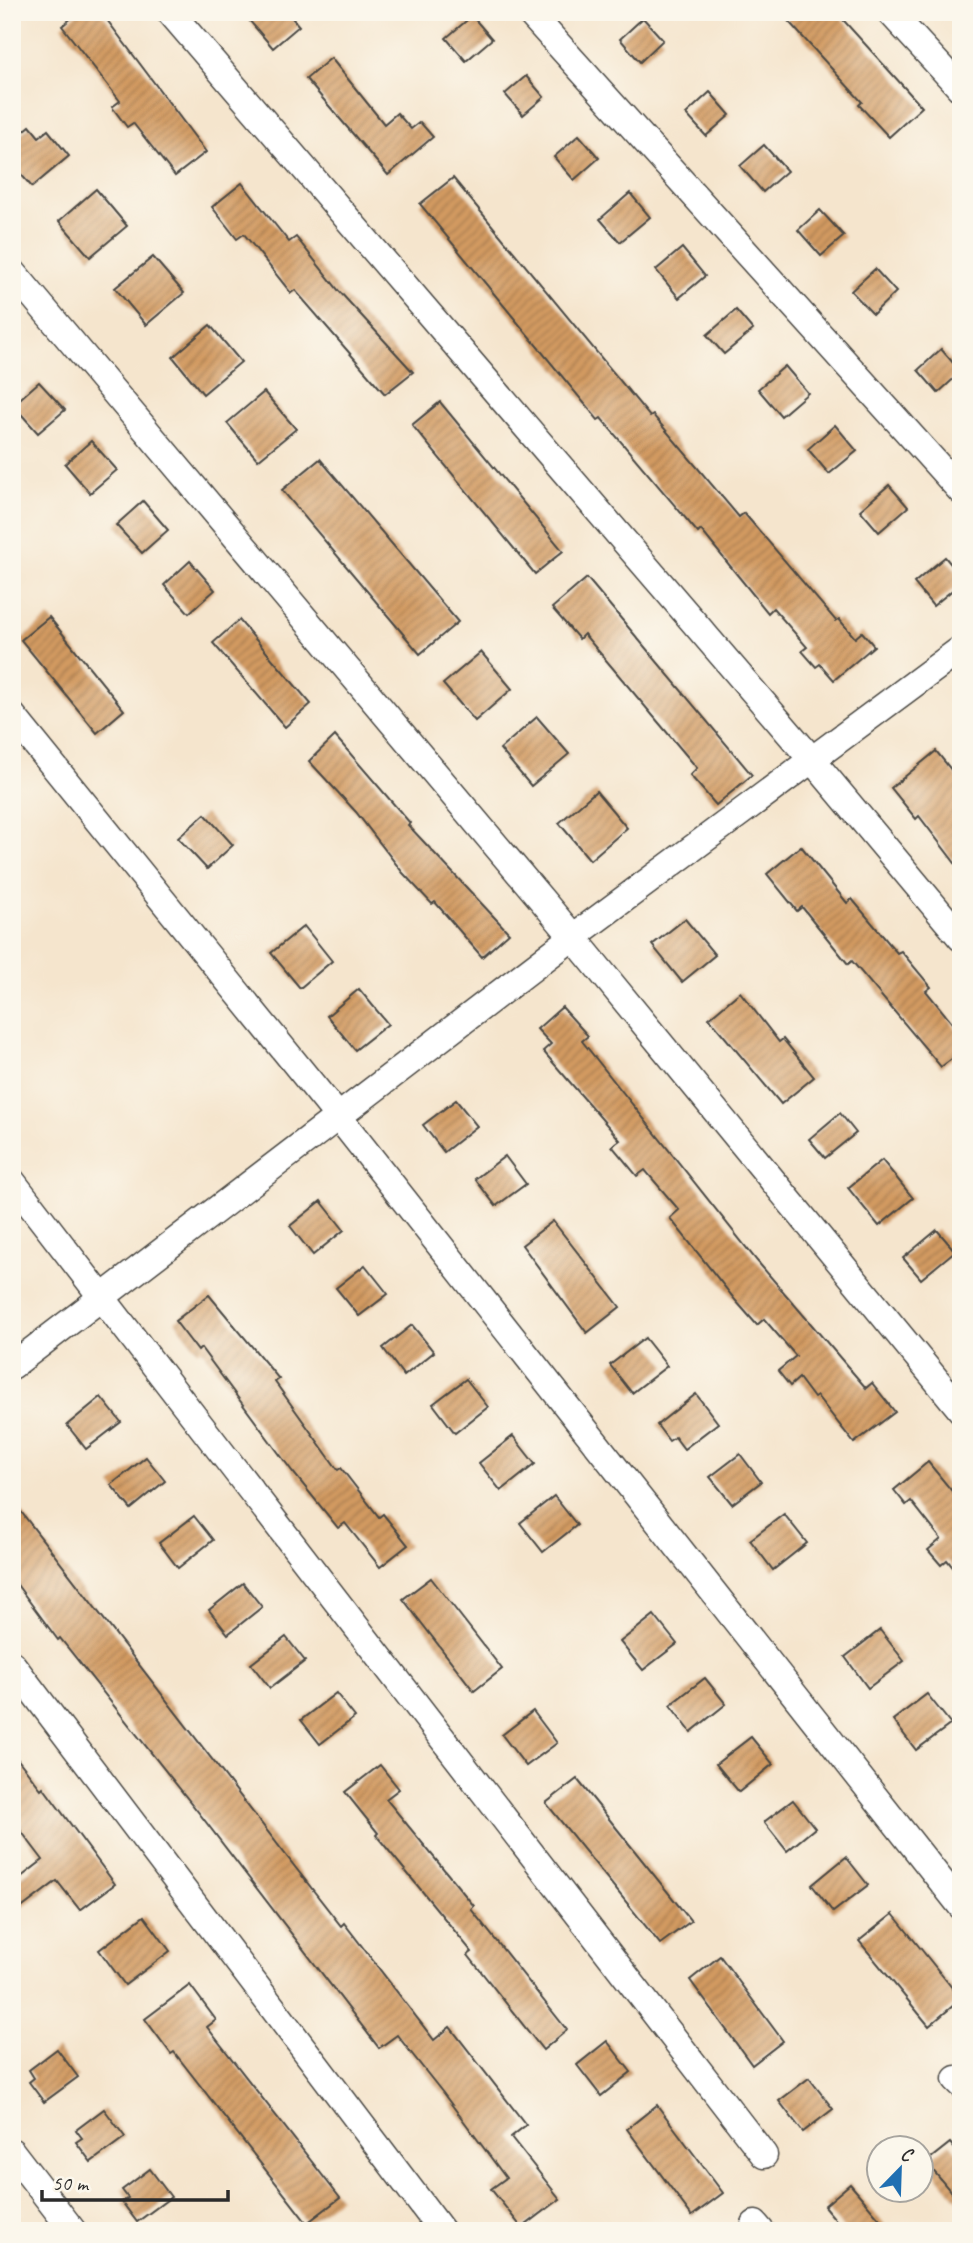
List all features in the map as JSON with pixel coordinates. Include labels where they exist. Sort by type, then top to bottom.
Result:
[{"type":"street","points":[[170,12],[813,761],[961,938]]},
{"type":"street","points":[[529,12],[961,491]]},
{"type":"street","points":[[890,12],[961,89]]},
{"type":"street","points":[[12,271],[573,937],[961,1410]]},
{"type":"street","points":[[12,1366],[337,1115],[961,649]]},
{"type":"street","points":[[12,715],[337,1115],[961,1906]]},
{"type":"street","points":[[12,1181],[764,2155]]},
{"type":"street","points":[[12,1664],[442,2231]]},
{"type":"street","points":[[12,2152],[73,2231]]},
{"type":"building","points":[[79,12],[101,12],[206,152],[175,176],[133,123],[127,127],[112,107],[120,101],[62,26]]},
{"type":"building","points":[[242,12],[287,12],[299,26],[273,48]]},
{"type":"building","points":[[780,12],[836,12],[922,107],[889,137],[859,105],[862,102]]},
{"type":"building","points":[[472,16],[492,39],[466,61],[446,38]]},
{"type":"building","points":[[643,18],[663,40],[640,62],[620,39]]},
{"type":"building","points":[[331,58],[384,124],[397,113],[411,129],[420,122],[433,137],[388,175],[306,79]]},
{"type":"building","points":[[526,76],[544,97],[523,115],[505,94]]},
{"type":"building","points":[[710,92],[730,115],[706,136],[686,114]]},
{"type":"building","points":[[30,126],[39,137],[48,130],[69,156],[32,187],[12,164],[12,141]]},
{"type":"building","points":[[579,135],[599,158],[574,180],[554,157]]},
{"type":"building","points":[[764,145],[787,171],[763,192],[740,166]]},
{"type":"building","points":[[453,178],[650,417],[653,415],[739,517],[744,513],[836,621],[839,619],[855,638],[862,632],[874,646],[834,680],[820,664],[816,667],[802,651],[807,647],[773,608],[768,613],[701,530],[698,533],[601,418],[598,420],[420,204]]},
{"type":"building","points":[[242,183],[289,242],[296,237],[339,291],[413,372],[385,394],[295,290],[291,293],[244,234],[237,239],[212,207]]},
{"type":"building","points":[[96,189],[127,226],[90,257],[59,221]]},
{"type":"building","points":[[630,193],[650,217],[620,242],[600,219]]},
{"type":"building","points":[[820,210],[844,236],[821,256],[798,230]]},
{"type":"building","points":[[682,248],[705,276],[679,298],[656,270]]},
{"type":"building","points":[[153,257],[184,293],[146,325],[115,288]]},
{"type":"building","points":[[875,269],[896,292],[873,314],[851,291]]},
{"type":"building","points":[[736,310],[753,330],[724,354],[707,335]]},
{"type":"building","points":[[210,325],[241,362],[203,394],[173,357]]},
{"type":"building","points":[[941,349],[961,372],[938,393],[918,370]]},
{"type":"building","points":[[785,366],[808,393],[781,416],[758,389]]},
{"type":"building","points":[[39,382],[65,410],[38,433],[13,405]]},
{"type":"building","points":[[264,392],[296,429],[258,460],[227,423]]},
{"type":"building","points":[[440,402],[563,551],[535,574],[412,425]]},
{"type":"building","points":[[835,425],[857,451],[829,474],[808,449]]},
{"type":"building","points":[[91,441],[117,470],[90,493],[65,464]]},
{"type":"building","points":[[320,459],[458,622],[420,654],[282,490]]},
{"type":"building","points":[[889,485],[908,507],[879,532],[860,510]]},
{"type":"building","points":[[143,501],[168,530],[142,553],[116,525]]},
{"type":"building","points":[[945,557],[961,576],[961,583],[933,606],[914,583]]},
{"type":"building","points":[[190,561],[215,590],[189,613],[164,585]]},
{"type":"building","points":[[587,578],[752,775],[716,805],[690,775],[697,768],[584,634],[579,639],[552,608]]},
{"type":"building","points":[[49,617],[124,710],[97,733],[21,640]]},
{"type":"building","points":[[239,620],[311,704],[285,727],[213,643]]},
{"type":"building","points":[[481,652],[512,689],[475,721],[443,684]]},
{"type":"building","points":[[537,717],[569,754],[531,786],[500,749]]},
{"type":"building","points":[[335,736],[410,823],[408,825],[509,933],[482,957],[435,902],[432,904],[403,873],[356,812],[309,761]]},
{"type":"building","points":[[936,751],[961,782],[961,871],[919,816],[916,819],[891,788]]},
{"type":"building","points":[[596,791],[627,828],[590,860],[559,823]]},
{"type":"building","points":[[205,814],[233,845],[207,869],[178,838]]},
{"type":"building","points":[[801,846],[847,903],[852,899],[897,953],[901,951],[931,987],[926,991],[961,1034],[961,1052],[941,1067],[852,961],[848,964],[802,907],[797,911],[767,874]]},
{"type":"building","points":[[685,919],[715,955],[682,982],[652,945]]},
{"type":"building","points":[[304,926],[332,961],[300,988],[271,953]]},
{"type":"building","points":[[359,989],[388,1024],[355,1050],[327,1016]]},
{"type":"building","points":[[740,992],[779,1042],[783,1039],[814,1077],[781,1104],[709,1018]]},
{"type":"building","points":[[562,1007],[588,1036],[582,1041],[757,1261],[866,1388],[872,1383],[895,1412],[854,1443],[817,1396],[814,1398],[799,1378],[790,1386],[778,1371],[796,1356],[764,1319],[757,1325],[736,1301],[670,1218],[679,1210],[645,1170],[637,1176],[612,1146],[620,1140],[543,1051],[551,1044],[537,1029]]},
{"type":"building","points":[[456,1100],[477,1126],[444,1152],[423,1125]]},
{"type":"building","points":[[840,1113],[856,1133],[825,1158],[809,1139]]},
{"type":"building","points":[[505,1156],[526,1184],[496,1206],[475,1179]]},
{"type":"building","points":[[882,1160],[913,1198],[879,1226],[848,1188]]},
{"type":"building","points":[[321,1201],[344,1230],[313,1255],[290,1226]]},
{"type":"building","points":[[553,1221],[620,1307],[587,1333],[522,1245]]},
{"type":"building","points":[[937,1230],[955,1251],[921,1279],[903,1258]]},
{"type":"building","points":[[365,1265],[388,1294],[359,1316],[336,1288]]},
{"type":"building","points":[[209,1295],[279,1379],[275,1382],[338,1470],[341,1468],[379,1517],[383,1514],[408,1545],[380,1567],[345,1523],[338,1528],[201,1348],[198,1351],[175,1321]]},
{"type":"building","points":[[412,1325],[434,1352],[404,1376],[383,1348]]},
{"type":"building","points":[[645,1338],[667,1366],[632,1393],[610,1365]]},
{"type":"building","points":[[466,1379],[488,1407],[455,1433],[433,1404]]},
{"type":"building","points":[[696,1394],[718,1423],[684,1449],[675,1437],[669,1441],[657,1425]]},
{"type":"building","points":[[101,1397],[121,1422],[86,1449],[67,1425]]},
{"type":"building","points":[[513,1436],[535,1464],[501,1491],[479,1463]]},
{"type":"building","points":[[740,1454],[761,1482],[732,1504],[710,1477]]},
{"type":"building","points":[[146,1457],[165,1481],[131,1509],[111,1485]]},
{"type":"building","points":[[928,1462],[961,1502],[961,1577],[947,1560],[941,1565],[928,1550],[941,1539],[911,1501],[906,1505],[894,1490]]},
{"type":"building","points":[[554,1496],[577,1525],[543,1552],[520,1523]]},
{"type":"building","points":[[12,1500],[341,1926],[344,1923],[434,2040],[450,2027],[526,2125],[511,2137],[560,2199],[522,2228],[491,2189],[506,2178],[443,2093],[397,2035],[379,2048],[199,1813],[60,1638],[58,1640],[12,1578]]},
{"type":"building","points":[[784,1514],[807,1543],[773,1570],[750,1540]]},
{"type":"building","points":[[194,1516],[213,1540],[178,1568],[159,1543]]},
{"type":"building","points":[[431,1578],[502,1669],[474,1691],[403,1599]]},
{"type":"building","points":[[243,1583],[262,1607],[228,1634],[209,1610]]},
{"type":"building","points":[[654,1615],[677,1644],[643,1670],[620,1642]]},
{"type":"building","points":[[880,1630],[904,1661],[868,1688],[845,1657]]},
{"type":"building","points":[[286,1637],[305,1661],[270,1688],[251,1664]]},
{"type":"building","points":[[705,1678],[726,1704],[691,1732],[670,1705]]},
{"type":"building","points":[[336,1693],[355,1717],[320,1744],[301,1720]]},
{"type":"building","points":[[927,1694],[951,1724],[916,1750],[893,1720]]},
{"type":"building","points":[[533,1711],[557,1743],[526,1766],[502,1735]]},
{"type":"building","points":[[751,1737],[773,1764],[739,1792],[716,1764]]},
{"type":"building","points":[[12,1752],[41,1789],[43,1787],[115,1884],[80,1910],[57,1881],[20,1909],[12,1898],[12,1884],[43,1860],[12,1819]]},
{"type":"building","points":[[380,1765],[399,1789],[386,1799],[474,1906],[471,1909],[567,2030],[543,2050],[468,1955],[472,1952],[376,1835],[378,1833],[345,1792]]},
{"type":"building","points":[[577,1779],[691,1921],[660,1944],[546,1803]]},
{"type":"building","points":[[793,1800],[815,1828],[787,1851],[764,1822]]},
{"type":"building","points":[[846,1857],[868,1885],[833,1912],[812,1885]]},
{"type":"building","points":[[893,1914],[961,1999],[929,2026],[859,1941]]},
{"type":"building","points":[[144,1916],[170,1951],[125,1985],[99,1950]]},
{"type":"building","points":[[720,1956],[783,2041],[752,2065],[690,1980]]},
{"type":"building","points":[[190,1985],[216,2020],[207,2027],[340,2198],[307,2223],[174,2052],[171,2054],[145,2019]]},
{"type":"building","points":[[607,2041],[631,2072],[601,2096],[577,2065]]},
{"type":"building","points":[[57,2049],[78,2077],[44,2102],[29,2082],[34,2078],[29,2070]]},
{"type":"building","points":[[809,2078],[833,2109],[803,2132],[779,2101]]},
{"type":"building","points":[[657,2105],[723,2193],[692,2216],[627,2129]]},
{"type":"building","points":[[104,2109],[125,2137],[91,2162],[76,2142],[82,2138],[76,2130]]},
{"type":"building","points":[[950,2143],[961,2156],[961,2204],[934,2172],[934,2156]]},
{"type":"building","points":[[150,2169],[171,2197],[137,2222],[122,2202],[128,2198],[122,2190]]},
{"type":"building","points":[[850,2184],[864,2204],[867,2204],[890,2231],[845,2231],[824,2206]]}]
